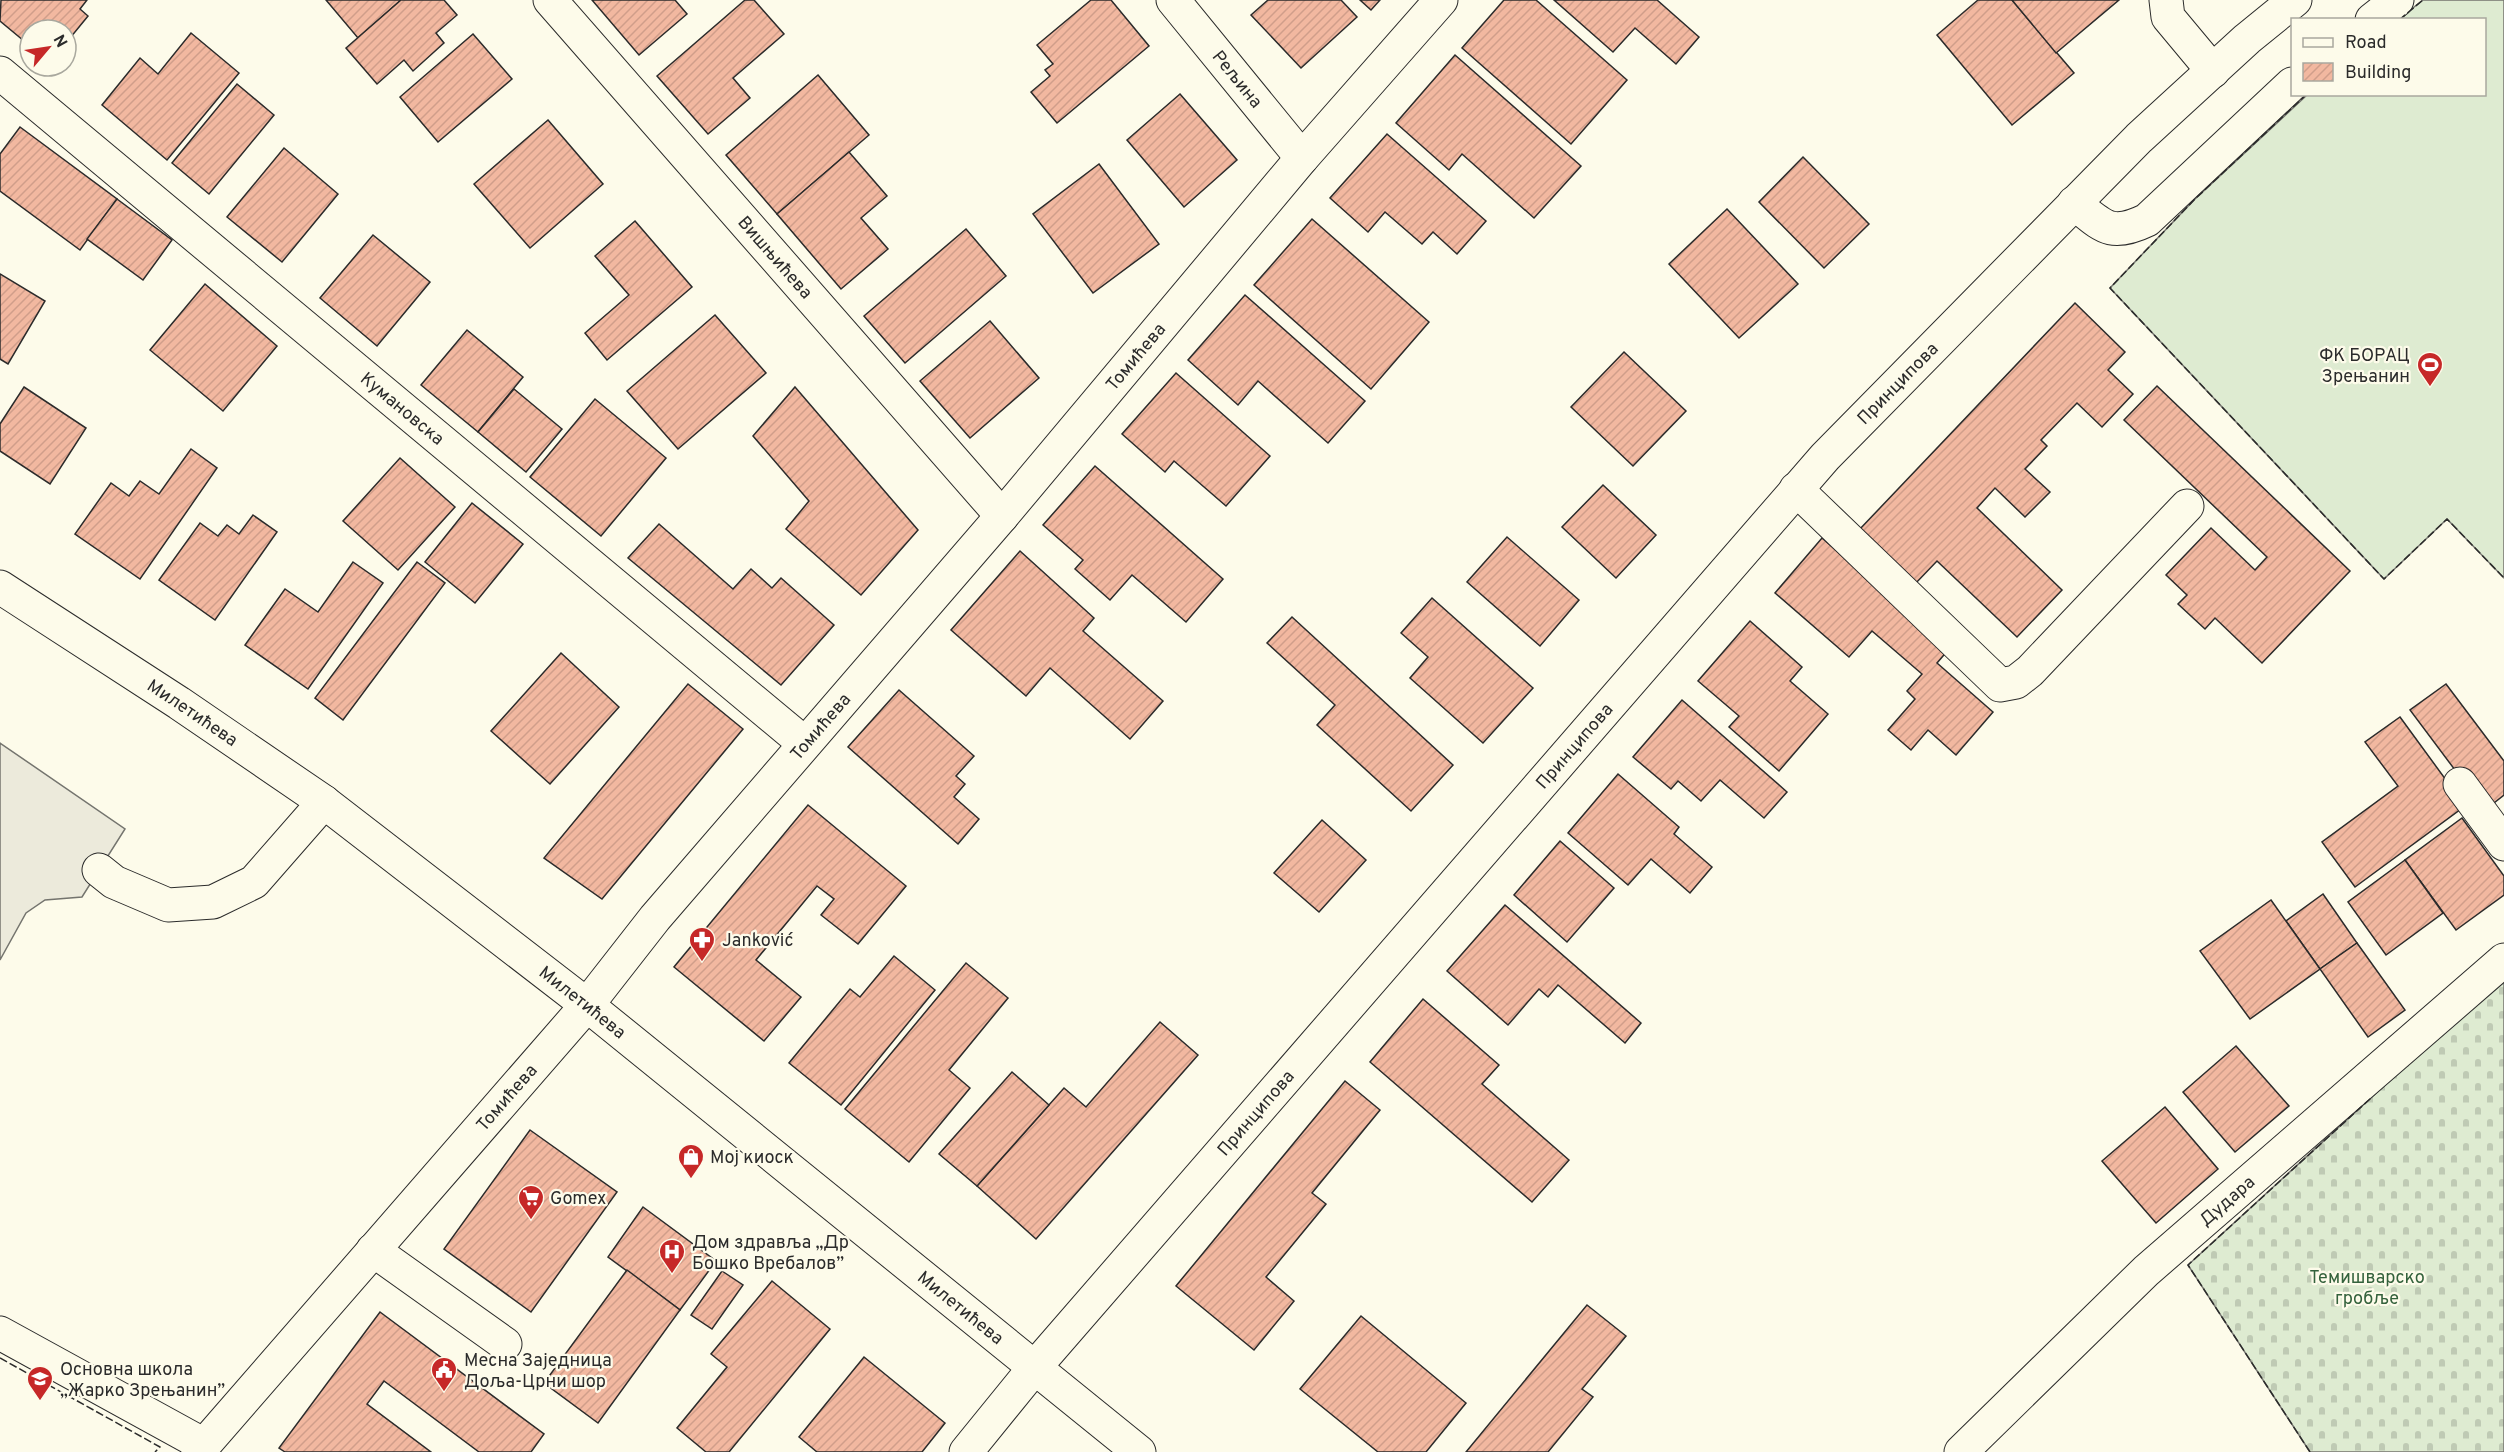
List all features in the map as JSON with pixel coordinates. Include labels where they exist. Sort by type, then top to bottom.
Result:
[{"type":"street","name":"Вишњићева","points":[[550,0],[1002,516]]},
{"type":"street","name":"Рељина","points":[[1173,0],[1302,158]]},
{"type":"street","name":"Томићева","points":[[201,1448],[587,1005],[655,918],[1002,516],[1302,158],[1441,0]]},
{"type":"street","points":[[2166,0],[2168,17],[2213,71]]},
{"type":"street","name":"Принципова","points":[[966,1452],[1035,1367],[1825,457],[2139,138],[2247,39],[2295,0]]},
{"type":"street","points":[[2375,18],[2397,0]]},
{"type":"street","name":"Кумановска","points":[[0,73],[804,743]]},
{"type":"street","points":[[2074,203],[2105,227],[2128,230],[2147,220],[2291,85]]},
{"type":"street","points":[[1796,489],[2001,685],[2016,682],[2030,671],[2187,506]]},
{"type":"street","name":"Милетићева","points":[[0,587],[179,703],[324,802],[587,1005],[1139,1452]]},
{"type":"street","points":[[2460,784],[2504,844]]},
{"type":"street","points":[[99,870],[114,882],[168,905],[213,902],[254,882],[324,802]]},
{"type":"street","name":"Дудара","points":[[1961,1452],[2146,1271],[2504,960]]},
{"type":"street","points":[[374,1250],[505,1344]]},
{"type":"street","points":[[0,1333],[201,1448]]},
{"type":"green space","name":"ФК БОРАЦ Зрењанин","points":[[2423,0],[2504,0],[2504,578],[2447,519],[2384,579],[2110,288],[2194,200],[2306,96],[2486,96],[2486,18],[2400,18]]},
{"type":"green space","name":"Темишварско гробље","points":[[2504,976],[2504,1452],[2310,1452],[2188,1265]]},
{"type":"shaded area","points":[[0,743],[125,829],[82,897],[45,900],[26,913],[0,960]]},
{"type":"building","points":[[1,0],[87,0],[80,9],[88,16],[78,28],[78,18],[18,18],[18,36],[0,21]]},
{"type":"building","points":[[326,0],[401,0],[358,38]]},
{"type":"building","points":[[401,0],[444,0],[457,15],[436,33],[444,43],[413,71],[404,60],[377,84],[346,48]]},
{"type":"building","points":[[592,0],[675,0],[687,14],[639,55]]},
{"type":"building","points":[[745,0],[754,0],[784,34],[733,78],[750,98],[708,134],[657,76]]},
{"type":"building","points":[[1091,0],[1111,0],[1149,46],[1057,123],[1031,92],[1050,76],[1045,70],[1053,64],[1037,45]]},
{"type":"building","points":[[1268,0],[1341,0],[1357,17],[1301,68],[1251,15]]},
{"type":"building","points":[[1360,0],[1380,0],[1371,10]]},
{"type":"building","points":[[1504,0],[1536,0],[1627,80],[1571,144],[1462,48]]},
{"type":"building","points":[[1554,0],[1657,0],[1699,37],[1676,64],[1635,28],[1613,52]]},
{"type":"building","points":[[1978,0],[2012,0],[2074,73],[2012,125],[1937,35]]},
{"type":"building","points":[[2012,0],[2119,0],[2056,53]]},
{"type":"building","points":[[191,33],[239,73],[167,160],[102,105],[140,58],[158,74]]},
{"type":"building","points":[[473,34],[512,79],[438,142],[400,97]]},
{"type":"building","points":[[1455,55],[1581,166],[1534,218],[1462,154],[1449,170],[1396,123]]},
{"type":"building","points":[[818,75],[869,135],[777,214],[726,155]]},
{"type":"building","points":[[237,84],[274,115],[209,194],[172,163]]},
{"type":"building","points":[[1180,94],[1237,160],[1184,207],[1127,140]]},
{"type":"building","points":[[548,120],[603,184],[530,248],[474,184]]},
{"type":"building","points":[[20,127],[117,199],[80,250],[0,191],[0,154]]},
{"type":"building","points":[[1387,134],[1486,221],[1457,254],[1433,232],[1422,244],[1385,212],[1368,232],[1330,198]]},
{"type":"building","points":[[284,148],[338,194],[282,262],[227,217]]},
{"type":"building","points":[[849,152],[887,196],[861,218],[888,249],[841,289],[777,214]]},
{"type":"building","points":[[1803,157],[1869,224],[1824,268],[1759,202]]},
{"type":"building","points":[[1099,164],[1159,244],[1093,293],[1033,214]]},
{"type":"building","points":[[117,199],[172,240],[143,280],[87,239]]},
{"type":"building","points":[[1727,209],[1798,284],[1739,338],[1669,264]]},
{"type":"building","points":[[1312,219],[1429,322],[1371,389],[1254,285]]},
{"type":"building","points":[[635,221],[692,287],[607,360],[585,333],[629,295],[595,256]]},
{"type":"building","points":[[966,229],[1006,276],[905,363],[864,316]]},
{"type":"building","points":[[373,235],[430,282],[377,346],[320,298]]},
{"type":"building","points":[[0,274],[45,301],[8,364],[0,359]]},
{"type":"building","points":[[205,284],[277,346],[223,411],[150,350]]},
{"type":"building","points":[[1245,295],[1365,401],[1328,443],[1258,381],[1238,405],[1188,360]]},
{"type":"building","points":[[2075,303],[2125,352],[2108,370],[2133,394],[2102,427],[2077,403],[2041,440],[2047,446],[2025,469],[2050,492],[2025,517],[1995,488],[1977,508],[2062,590],[2017,637],[1937,561],[1915,584],[1859,530]]},
{"type":"building","points":[[715,315],[766,373],[678,449],[627,391]]},
{"type":"building","points":[[990,321],[1039,378],[970,438],[920,381]]},
{"type":"building","points":[[467,330],[523,377],[478,432],[421,385]]},
{"type":"building","points":[[1624,352],[1686,411],[1633,466],[1571,407]]},
{"type":"building","points":[[1176,373],[1270,456],[1226,506],[1174,461],[1165,472],[1122,434]]},
{"type":"building","points":[[2157,386],[2350,571],[2262,663],[2215,618],[2205,629],[2178,604],[2187,595],[2166,575],[2211,528],[2255,570],[2267,557],[2124,420]]},
{"type":"building","points":[[24,387],[86,428],[50,484],[0,451],[0,424]]},
{"type":"building","points":[[795,387],[918,530],[861,595],[786,529],[809,501],[753,436]]},
{"type":"building","points":[[514,389],[562,429],[526,472],[478,432]]},
{"type":"building","points":[[595,399],[666,458],[601,536],[530,477]]},
{"type":"building","points":[[191,449],[217,468],[140,579],[75,534],[111,483],[129,496],[140,481],[159,494]]},
{"type":"building","points":[[400,458],[455,507],[398,570],[343,521]]},
{"type":"building","points":[[1095,466],[1223,579],[1186,622],[1132,575],[1110,600],[1075,569],[1083,560],[1043,525]]},
{"type":"building","points":[[1603,485],[1656,535],[1616,578],[1562,527]]},
{"type":"building","points":[[472,503],[523,544],[475,603],[425,562]]},
{"type":"building","points":[[253,515],[277,532],[215,620],[159,580],[200,523],[218,536],[227,525],[239,534]]},
{"type":"building","points":[[659,524],[733,589],[751,569],[772,588],[781,578],[834,625],[781,685],[628,558]]},
{"type":"building","points":[[1507,537],[1579,600],[1540,646],[1467,582]]},
{"type":"building","points":[[1822,538],[1949,649],[1937,663],[1993,712],[1956,755],[1928,730],[1911,750],[1888,730],[1915,699],[1907,691],[1922,674],[1872,631],[1849,657],[1775,593]]},
{"type":"building","points":[[1020,551],[1094,618],[1083,631],[1163,701],[1130,739],[1050,668],[1026,696],[951,630]]},
{"type":"building","points":[[353,562],[383,583],[308,689],[245,645],[285,589],[318,612]]},
{"type":"building","points":[[417,562],[445,583],[343,720],[315,698]]},
{"type":"building","points":[[1432,598],[1533,688],[1483,743],[1410,678],[1428,657],[1401,633]]},
{"type":"building","points":[[1292,617],[1453,765],[1411,811],[1317,725],[1335,705],[1267,643]]},
{"type":"building","points":[[1750,621],[1802,667],[1790,681],[1828,714],[1779,771],[1729,727],[1739,716],[1698,681]]},
{"type":"building","points":[[561,653],[619,707],[550,784],[491,731]]},
{"type":"building","points":[[688,684],[743,729],[602,899],[544,858]]},
{"type":"building","points":[[2446,684],[2504,761],[2504,795],[2485,810],[2410,710]]},
{"type":"building","points":[[899,690],[974,756],[956,776],[965,784],[954,797],[979,819],[958,844],[848,747]]},
{"type":"building","points":[[1682,700],[1787,792],[1764,818],[1720,780],[1701,801],[1678,781],[1671,789],[1633,757]]},
{"type":"building","points":[[2400,717],[2465,806],[2355,887],[2322,842],[2398,786],[2365,742]]},
{"type":"building","points":[[1618,774],[1679,827],[1674,834],[1712,867],[1690,893],[1651,859],[1628,885],[1568,833]]},
{"type":"building","points":[[808,805],[906,886],[858,944],[821,915],[834,899],[817,886],[756,960],[801,997],[764,1041],[674,967]]},
{"type":"building","points":[[2462,818],[2504,876],[2504,895],[2456,930],[2405,860]]},
{"type":"building","points":[[1322,820],[1366,860],[1319,912],[1274,873]]},
{"type":"building","points":[[1560,841],[1614,888],[1567,942],[1514,895]]},
{"type":"building","points":[[2405,860],[2443,913],[2386,955],[2348,902]]},
{"type":"building","points":[[2323,894],[2357,943],[2320,969],[2286,921]]},
{"type":"building","points":[[2271,900],[2320,969],[2250,1019],[2200,951]]},
{"type":"building","points":[[1505,905],[1641,1023],[1625,1043],[1558,985],[1548,997],[1539,989],[1508,1025],[1447,971]]},
{"type":"building","points":[[2357,943],[2405,1010],[2368,1037],[2320,969]]},
{"type":"building","points":[[894,956],[935,990],[841,1105],[789,1063],[850,989],[860,997]]},
{"type":"building","points":[[966,963],[1008,998],[949,1070],[970,1088],[909,1162],[845,1109]]},
{"type":"building","points":[[1423,999],[1499,1065],[1482,1084],[1569,1160],[1532,1202],[1370,1062]]},
{"type":"building","points":[[1160,1022],[1198,1055],[1036,1239],[977,1186],[1064,1088],[1086,1107]]},
{"type":"building","points":[[2236,1046],[2289,1106],[2235,1152],[2183,1092]]},
{"type":"building","points":[[1012,1072],[1049,1105],[977,1186],[939,1154]]},
{"type":"building","points":[[1345,1081],[1380,1110],[1312,1193],[1326,1204],[1266,1277],[1294,1301],[1254,1350],[1176,1286]]},
{"type":"building","points":[[2165,1107],[2218,1169],[2156,1223],[2102,1161]]},
{"type":"building","name":"Gomex","points":[[530,1130],[617,1192],[531,1312],[444,1249]]},
{"type":"building","points":[[643,1207],[716,1261],[680,1310],[608,1257]]},
{"type":"building","points":[[627,1270],[680,1310],[598,1423],[544,1383]]},
{"type":"building","points":[[722,1271],[743,1285],[712,1329],[691,1315]]},
{"type":"building","points":[[772,1281],[830,1329],[729,1452],[706,1452],[677,1428],[727,1367],[711,1354]]},
{"type":"building","points":[[1587,1305],[1626,1336],[1582,1389],[1593,1397],[1548,1452],[1466,1452]]},
{"type":"building","name":"Месна Заједница Доља-Црни шор","points":[[380,1312],[544,1434],[531,1452],[479,1452],[384,1381],[367,1404],[431,1452],[285,1452],[279,1448]]},
{"type":"building","points":[[1361,1316],[1466,1403],[1426,1452],[1378,1452],[1300,1389]]},
{"type":"building","points":[[864,1357],[945,1423],[922,1452],[817,1452],[799,1437]]},
{"type":"fence","points":[[2401,18],[2423,0]]},
{"type":"fence","points":[[2305,96],[2194,200],[2110,288],[2384,579],[2447,519],[2504,578]]},
{"type":"fence","points":[[2310,1452],[2188,1265],[2371,1098]]},
{"type":"fence","points":[[0,1358],[160,1447],[155,1452]]},
{"type":"place","name":"ФК БОРАЦ Зрењанин","points":[[2430,388]]},
{"type":"place","name":"Janković","points":[[702,963]]},
{"type":"place","name":"Мој киоск","points":[[691,1180]]},
{"type":"place","name":"Gomex","points":[[531,1221]]},
{"type":"place","name":"Дом здравља „Др Бошко Вребалов”","points":[[672,1275]]},
{"type":"place","name":"Месна Заједница Доља-Црни шор","points":[[444,1393]]},
{"type":"place","name":"Основна школа „Жарко Зрењанин”","points":[[40,1402]]}]
